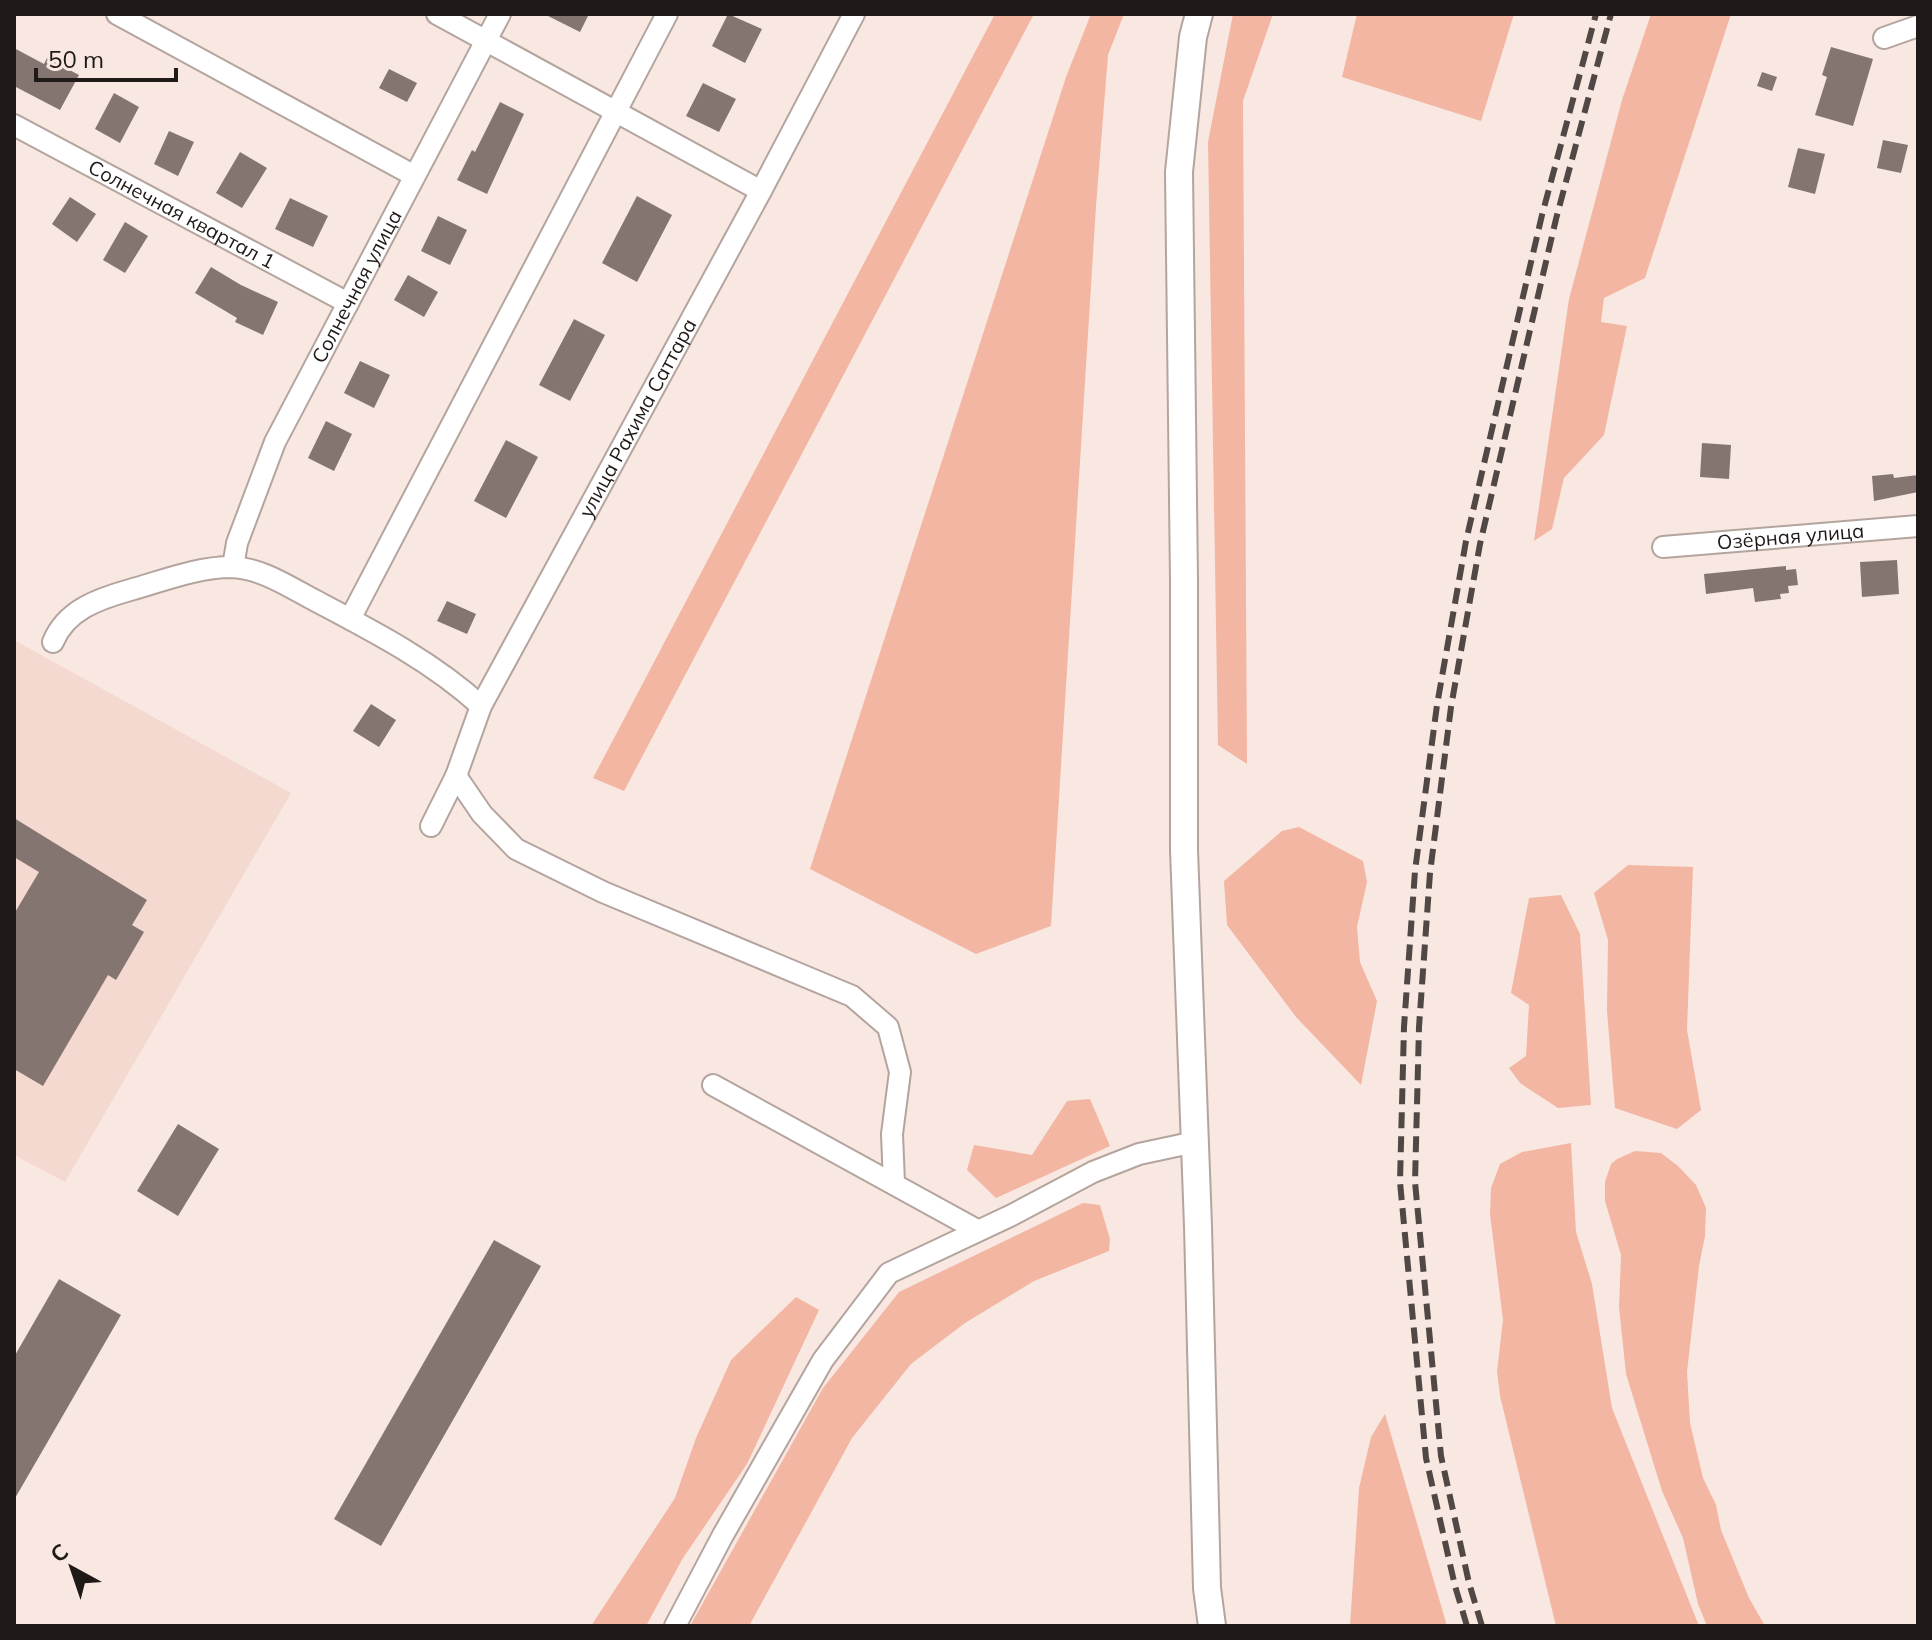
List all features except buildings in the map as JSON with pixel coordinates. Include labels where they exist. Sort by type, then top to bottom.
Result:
[{"type":"main road","points":[[1199,14],[1187,84],[1179,172],[1184,850],[1205,1541],[1212,1626]]},
{"type":"street","points":[[117,14],[413,175]]},
{"type":"street","points":[[437,14],[761,191]]},
{"type":"street","name":"Солнечная улица","points":[[233,567],[237,543],[275,442],[500,14]]},
{"type":"street","points":[[350,619],[667,14]]},
{"type":"street","name":"улица Рахима Саттара","points":[[431,826],[456,776],[481,706],[854,14]]},
{"type":"street","points":[[1884,38],[1918,26]]},
{"type":"street","name":"Солнечная квартал 1","points":[[14,125],[348,303]]},
{"type":"street","name":"Озёрная улица","points":[[1663,547],[1918,526]]},
{"type":"street","points":[[53,642],[59,627],[73,613],[96,601],[177,577],[233,567],[257,571],[350,619],[447,679],[481,706]]},
{"type":"street","points":[[456,776],[482,814],[516,849],[603,892],[852,996],[888,1027],[900,1072],[892,1134],[894,1183]]},
{"type":"street","points":[[713,1085],[977,1230]]},
{"type":"street","points":[[675,1626],[823,1360],[889,1273],[1093,1172],[1139,1154],[1195,1142]]},
{"type":"shaded area","points":[[995,14],[1034,14],[624,791],[593,778]]},
{"type":"shaded area","points":[[1091,14],[1124,14],[1108,55],[1051,926],[976,954],[810,869],[1066,77]]},
{"type":"shaded area","points":[[1233,14],[1273,14],[1243,101],[1247,764],[1218,745],[1208,142]]},
{"type":"shaded area","points":[[1357,14],[1514,14],[1481,121],[1342,77]]},
{"type":"shaded area","points":[[1651,14],[1731,14],[1645,278],[1604,298],[1601,322],[1627,326],[1604,435],[1564,478],[1552,529],[1534,541],[1569,299],[1622,100]]},
{"type":"shaded area","points":[[14,640],[291,793],[65,1182],[14,1155]]},
{"type":"shaded area","points":[[1299,827],[1363,861],[1367,882],[1357,927],[1360,962],[1377,1001],[1361,1085],[1296,1017],[1227,925],[1224,881],[1282,831]]},
{"type":"shaded area","points":[[1628,865],[1693,867],[1687,1030],[1701,1110],[1677,1129],[1615,1108],[1607,1011],[1608,940],[1594,893]]},
{"type":"shaded area","points":[[1561,895],[1580,934],[1591,1105],[1558,1108],[1520,1083],[1509,1068],[1526,1056],[1529,1005],[1511,993],[1529,898]]},
{"type":"shaded area","points":[[1090,1099],[1110,1146],[996,1198],[967,1170],[974,1145],[1032,1155],[1067,1101]]},
{"type":"shaded area","points":[[1571,1143],[1576,1232],[1592,1284],[1612,1408],[1699,1626],[1556,1626],[1500,1396],[1497,1371],[1503,1320],[1490,1214],[1491,1188],[1500,1164],[1522,1152]]},
{"type":"shaded area","points":[[1635,1151],[1661,1153],[1678,1166],[1696,1185],[1706,1208],[1687,1372],[1690,1423],[1703,1478],[1716,1505],[1721,1530],[1749,1598],[1765,1626],[1707,1626],[1698,1604],[1683,1538],[1662,1491],[1626,1374],[1619,1307],[1621,1255],[1605,1201],[1605,1182],[1611,1164]]},
{"type":"shaded area","points":[[1083,1203],[1100,1205],[1110,1239],[1109,1251],[1034,1281],[965,1323],[911,1364],[852,1438],[749,1626],[690,1626],[823,1388],[899,1292]]},
{"type":"shaded area","points":[[796,1297],[819,1310],[747,1464],[683,1558],[646,1626],[591,1626],[675,1498],[696,1438],[731,1360]]},
{"type":"shaded area","points":[[1385,1414],[1447,1626],[1350,1626],[1359,1488],[1371,1437]]},
{"type":"railway","points":[[1467,1626],[1426,1458],[1400,1182],[1404,1027],[1415,871],[1437,705],[1466,541],[1542,215],[1596,14]]},
{"type":"railway","points":[[1482,1626],[1469,1583],[1441,1456],[1415,1182],[1419,1027],[1430,873],[1451,707],[1480,544],[1556,219],[1611,14]]}]
